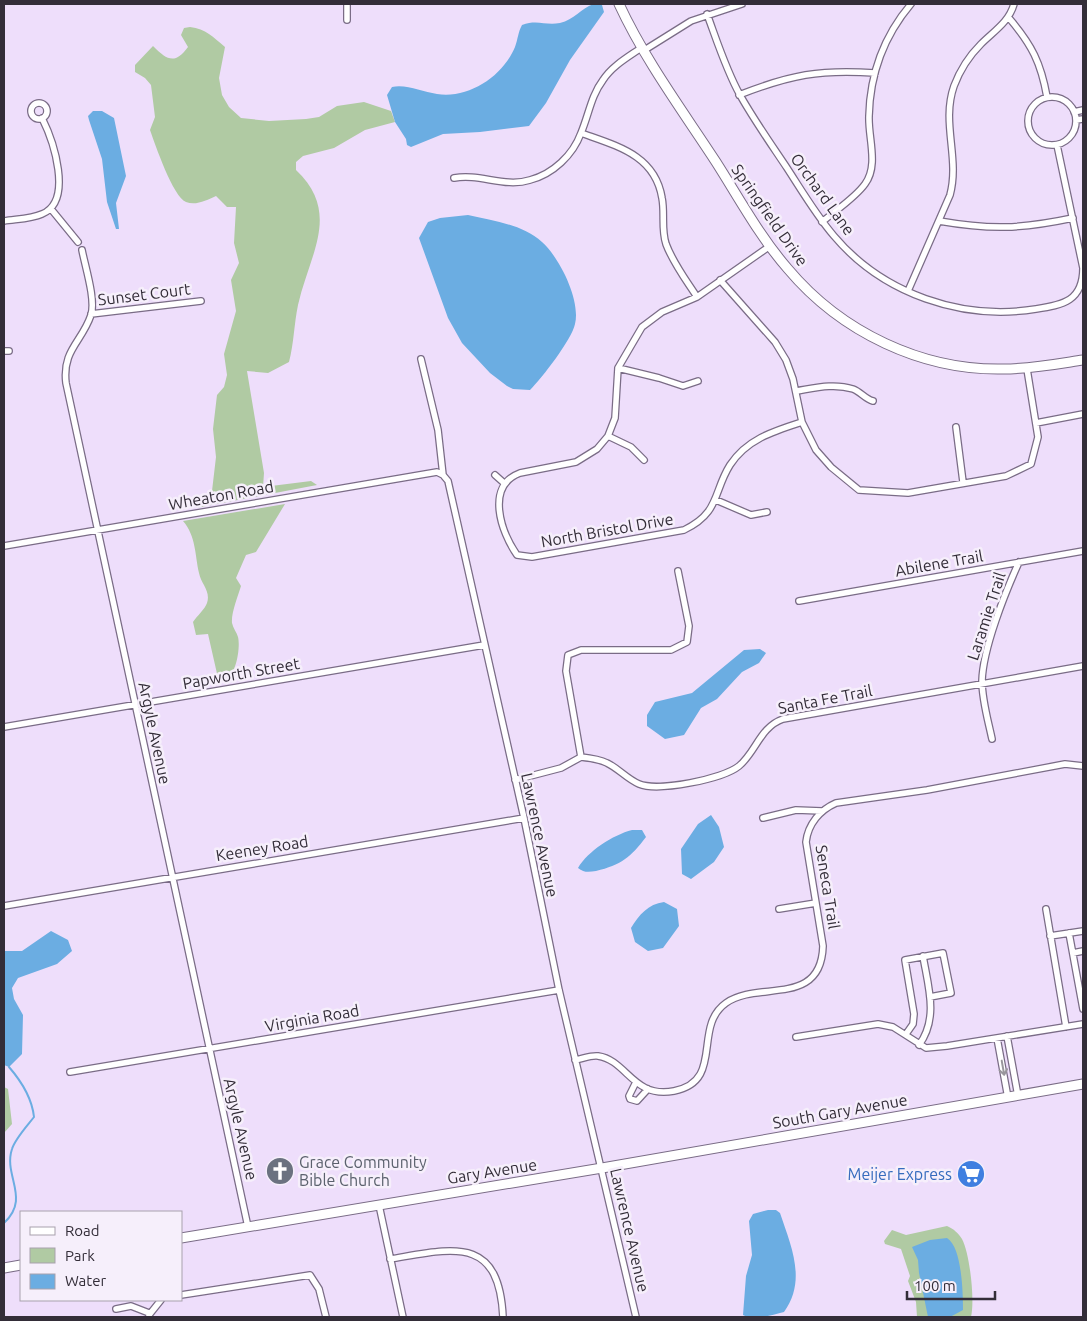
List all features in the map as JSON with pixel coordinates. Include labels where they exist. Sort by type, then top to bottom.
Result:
[{"type":"main road","name":"Springfield Drive","points":[[619,4],[642,49],[770,246],[787,268],[823,304],[852,326],[886,344],[914,355],[945,363],[994,369],[1026,368],[1083,360]]},
{"type":"main road","name":"South Gary Avenue","points":[[602,1168],[1083,1084]]},
{"type":"main road","name":"Gary Avenue","points":[[182,1238],[602,1168]]},
{"type":"main road","points":[[4,1268],[20,1265]]},
{"type":"street","points":[[347,4],[347,20]]},
{"type":"street","points":[[454,178],[464,176],[508,183],[537,178],[562,162],[581,133],[588,106],[603,79],[642,49],[677,28],[707,14],[742,4]]},
{"type":"street","points":[[822,222],[866,184],[871,172],[868,118],[875,72],[887,41],[911,4]]},
{"type":"street","points":[[908,291],[950,195],[954,178],[954,162],[948,123],[954,87],[969,58],[1009,18],[1014,4]]},
{"type":"street","name":"Orchard Lane","points":[[707,14],[740,94],[822,222],[855,257],[879,276],[908,291],[946,305],[994,312],[1022,312],[1057,306],[1074,296],[1082,283],[1083,268],[1073,218]]},
{"type":"street","points":[[1009,18],[1028,42],[1038,59],[1047,97]]},
{"type":"street","points":[[740,94],[777,80],[806,73],[835,71],[875,72]]},
{"type":"street","points":[[1047,97],[1066,101],[1074,112],[1075,128],[1068,139],[1057,145],[1041,142],[1030,129],[1030,113],[1034,106],[1047,97]]},
{"type":"street","points":[[1074,112],[1083,110]]},
{"type":"street","points":[[4,221],[41,215],[51,209],[55,202],[59,181],[57,162],[51,138],[42,118]]},
{"type":"street","points":[[1076,120],[1083,119]]},
{"type":"street","points":[[581,133],[633,153],[644,160],[654,174],[663,200],[666,244],[697,297]]},
{"type":"street","points":[[939,220],[978,228],[1009,228],[1036,226],[1073,218],[1057,145]]},
{"type":"street","points":[[51,209],[78,242]]},
{"type":"street","points":[[495,475],[504,483],[520,473],[576,462],[590,454],[608,436],[616,411],[618,368],[642,327],[666,309],[697,297],[770,246]]},
{"type":"street","points":[[82,250],[91,292],[92,314]]},
{"type":"street","points":[[720,280],[775,342],[790,368],[802,422],[816,450],[859,490],[908,493],[1006,476],[1031,464],[1038,438],[1026,368]]},
{"type":"street","name":"Sunset Court","points":[[92,314],[201,301]]},
{"type":"street","name":"Argyle Avenue","points":[[92,314],[69,353],[65,374],[208,1049],[248,1227]]},
{"type":"street","name":"Lawrence Avenue","points":[[421,359],[438,430],[443,475],[448,481],[524,818],[559,990],[636,1317]]},
{"type":"street","points":[[618,368],[684,386],[698,381]]},
{"type":"street","points":[[796,391],[840,387],[856,390],[865,399],[874,401]]},
{"type":"street","points":[[1036,423],[1083,414]]},
{"type":"street","name":"North Bristol Drive","points":[[504,483],[500,492],[499,502],[506,537],[517,555],[537,557],[672,534],[696,524],[716,500],[730,466],[747,446],[768,433],[802,422]]},
{"type":"street","points":[[956,426],[964,482]]},
{"type":"street","points":[[608,436],[631,447],[644,460]]},
{"type":"street","name":"Wheaton Road","points":[[4,546],[437,472],[443,475]]},
{"type":"street","points":[[716,500],[751,515],[767,512]]},
{"type":"street","name":"Abilene Trail","points":[[799,601],[1019,562],[1025,563],[1083,551]]},
{"type":"street","name":"Laramie Trail","points":[[992,739],[982,683],[984,664],[1008,587],[1019,562]]},
{"type":"street","points":[[514,780],[561,768],[581,757],[566,671],[568,655],[581,650],[671,650],[687,642],[689,626],[678,571]]},
{"type":"street","name":"Papworth Street","points":[[4,727],[484,645]]},
{"type":"street","name":"Santa Fe Trail","points":[[581,757],[609,764],[634,782],[646,786],[659,787],[716,777],[739,766],[767,728],[779,720],[1083,666]]},
{"type":"street","points":[[763,818],[789,811],[822,811],[836,803],[935,789],[1056,765],[1074,764],[1083,766]]},
{"type":"street","name":"Seneca Trail","points":[[575,1060],[596,1056],[608,1059],[636,1082],[648,1089],[662,1092],[675,1091],[688,1086],[702,1073],[707,1057],[708,1031],[714,1014],[726,1003],[737,998],[795,987],[815,973],[821,962],[823,946],[806,842],[809,828],[822,811]]},
{"type":"street","name":"Keeney Road","points":[[4,906],[524,818]]},
{"type":"street","points":[[779,909],[816,903]]},
{"type":"street","points":[[1046,909],[1066,1027]]},
{"type":"street","points":[[1050,936],[1083,931]]},
{"type":"street","points":[[1069,933],[1083,1008]]},
{"type":"street","points":[[1073,953],[1083,951]]},
{"type":"street","points":[[906,1034],[913,1024],[914,1014],[905,960],[943,953],[950,993],[930,997]]},
{"type":"street","points":[[920,1045],[930,1027],[930,997],[923,956]]},
{"type":"street","name":"Virginia Road","points":[[70,1072],[559,990]]},
{"type":"street","points":[[796,1037],[878,1024],[893,1027],[926,1048],[1083,1024]]},
{"type":"street","points":[[1007,1036],[1013,1097]]},
{"type":"street","points":[[997,1038],[1013,1097]]},
{"type":"street","points":[[636,1082],[630,1099],[637,1101],[648,1089]]},
{"type":"street","points":[[379,1205],[403,1317]]},
{"type":"street","points":[[390,1259],[450,1250],[477,1256],[494,1272],[499,1282],[503,1317]]},
{"type":"street","points":[[182,1295],[310,1275],[322,1294],[326,1317]]},
{"type":"street","points":[[116,1310],[131,1306],[149,1315],[160,1301]]},
{"type":"green space","points":[[190,27],[205,32],[225,47],[219,78],[222,95],[229,107],[241,118],[269,121],[306,119],[319,117],[337,106],[364,102],[391,111],[395,122],[365,130],[334,148],[303,156],[296,162],[296,170],[310,186],[317,202],[320,218],[314,252],[298,305],[289,362],[268,373],[247,371],[264,473],[263,487],[311,481],[317,485],[196,508],[195,504],[212,491],[216,457],[213,429],[217,395],[224,387],[227,375],[224,354],[236,311],[231,280],[239,263],[234,243],[236,207],[227,207],[216,196],[194,203],[186,202],[181,198],[170,181],[150,130],[155,117],[151,85],[145,78],[135,72],[135,65],[153,46],[171,59],[183,53],[188,47],[181,35],[184,28]]},
{"type":"green space","points":[[285,504],[256,552],[246,555],[236,578],[241,586],[232,619],[238,637],[239,649],[233,672],[224,679],[218,678],[208,634],[196,635],[193,622],[206,605],[208,595],[199,573],[193,539],[183,521]]},
{"type":"green space","points":[[4,1087],[8,1089],[12,1124],[4,1133]]},
{"type":"green space","points":[[947,1226],[956,1231],[965,1246],[972,1289],[971,1317],[917,1317],[916,1302],[908,1281],[910,1276],[901,1249],[885,1244],[884,1241],[892,1230],[906,1235]]},
{"type":"water","points":[[594,4],[602,5],[604,12],[570,60],[546,103],[529,126],[443,134],[411,147],[407,145],[406,139],[395,122],[387,95],[392,87],[409,87],[449,95],[473,89],[493,76],[510,58],[522,25],[528,23],[560,23]]},
{"type":"water","points":[[93,111],[102,111],[114,118],[126,176],[116,203],[119,229],[116,229],[107,202],[102,159],[88,116]]},
{"type":"water","points":[[468,215],[507,224],[534,236],[549,249],[572,291],[576,314],[573,331],[556,358],[530,390],[513,389],[507,386],[490,373],[462,343],[448,318],[419,238],[428,222],[440,218]]},
{"type":"water","points":[[760,649],[766,653],[759,663],[742,672],[717,699],[701,708],[684,735],[665,739],[647,726],[647,715],[655,702],[692,693],[744,650]]},
{"type":"water","points":[[711,815],[719,827],[724,847],[714,862],[691,879],[682,874],[681,849],[698,824]]},
{"type":"water","points":[[632,830],[642,830],[646,837],[625,859],[596,871],[589,872],[578,868],[602,844]]},
{"type":"water","points":[[664,902],[677,909],[679,926],[663,948],[648,951],[635,942],[631,928],[644,911],[653,905]]},
{"type":"water","points":[[51,931],[68,940],[72,951],[57,964],[18,978],[12,988],[14,999],[23,1015],[22,1054],[9,1067],[4,1065],[4,951],[22,951]]},
{"type":"water","points":[[776,1210],[780,1213],[795,1263],[795,1288],[784,1312],[763,1317],[747,1317],[743,1315],[746,1276],[752,1255],[749,1221],[753,1214]]},
{"type":"water","points":[[947,1238],[952,1243],[959,1260],[963,1310],[950,1317],[928,1317],[918,1260],[912,1247],[930,1240]]},
{"type":"waterway","points":[[4,1223],[12,1214],[16,1196],[10,1159],[12,1149],[18,1137],[34,1117],[26,1090],[9,1067]]},
{"type":"place","name":"Grace Community Bible Church","points":[[280,1171]]},
{"type":"place","name":"Meijer Express","points":[[971,1174]]}]
